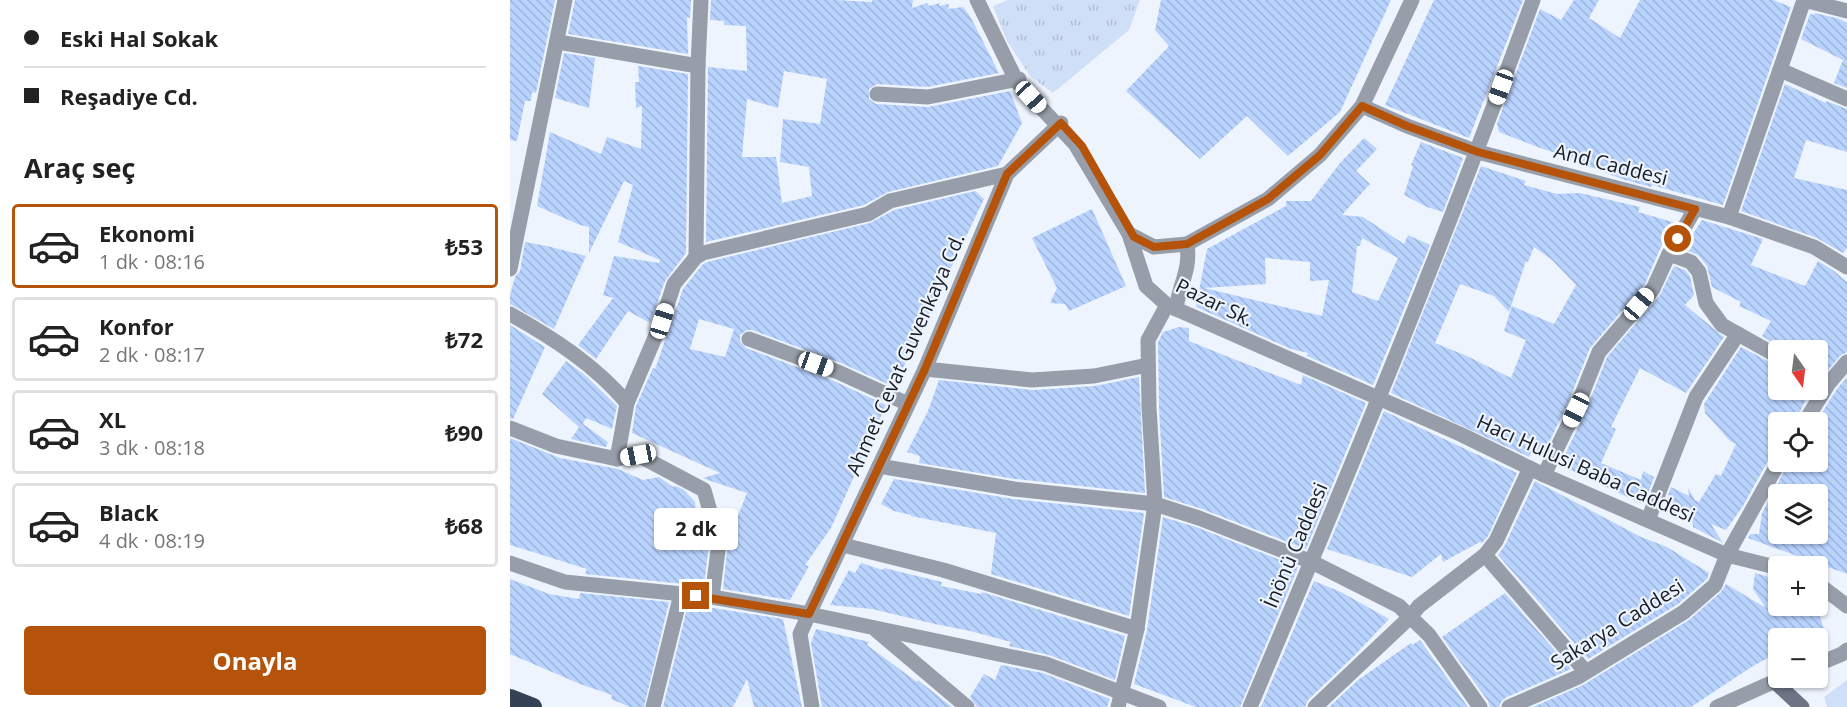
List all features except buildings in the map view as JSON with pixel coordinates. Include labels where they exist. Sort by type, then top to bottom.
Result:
[{"type":"highway","points":[[510,698],[533,707]]},
{"type":"street","points":[[510,269],[565,0]]},
{"type":"street","points":[[696,257],[701,0]]},
{"type":"street","name":"Pazar Sk.","points":[[979,0],[1017,79],[1075,144],[1132,235],[1146,286],[1172,307],[1379,399]]},
{"type":"street","points":[[1132,235],[1154,247],[1187,244],[1268,199],[1320,155],[1362,106],[1412,0]]},
{"type":"street","name":"İnönü Caddesi","points":[[1250,707],[1379,399],[1478,152],[1533,0]]},
{"type":"street","points":[[1729,217],[1804,0],[1847,11]]},
{"type":"street","points":[[558,42],[698,66]]},
{"type":"street","points":[[1780,70],[1847,99]]},
{"type":"street","points":[[876,94],[928,97],[1017,79]]},
{"type":"street","name":"And Caddesi","points":[[1362,106],[1407,126],[1478,152],[1729,217],[1814,248],[1847,267]]},
{"type":"street","name":"Ahmet Cevat Guvenkaya Cd.","points":[[812,707],[800,634],[925,369],[1007,174],[1059,124]]},
{"type":"street","points":[[617,459],[627,403],[662,321],[674,284],[696,257],[703,253],[868,214],[890,201],[1007,174]]},
{"type":"street","points":[[1315,707],[1419,606],[1485,555],[1496,541],[1576,410],[1599,352],[1653,289],[1669,254],[1695,209]]},
{"type":"street","points":[[1120,700],[1137,629],[1155,504],[1148,340],[1177,300],[1188,267],[1187,244]]},
{"type":"street","points":[[1669,254],[1691,262],[1699,272],[1706,303],[1722,325],[1768,351]]},
{"type":"street","points":[[510,314],[550,337],[600,374],[627,403]]},
{"type":"street","points":[[1648,520],[1696,397],[1738,334]]},
{"type":"street","points":[[749,339],[838,372],[908,404]]},
{"type":"street","points":[[1828,376],[1847,362]]},
{"type":"street","points":[[925,369],[1032,380],[1094,376],[1148,365]]},
{"type":"street","name":"Hacı Hulusi Baba Caddesi","points":[[1379,399],[1727,555],[1768,565]]},
{"type":"street","points":[[510,428],[556,446],[617,459],[638,455],[704,490],[719,543],[712,597]]},
{"type":"street","points":[[879,466],[1014,489],[1155,504],[1199,518],[1312,562],[1398,606],[1429,635],[1480,707]]},
{"type":"street","name":"Sakarya Caddesi","points":[[1509,707],[1586,672],[1684,612],[1714,585],[1727,555],[1773,472]]},
{"type":"street","points":[[843,545],[943,570],[1137,629]]},
{"type":"street","points":[[1485,555],[1586,672]]},
{"type":"street","points":[[510,563],[565,582],[712,597],[809,614],[1046,664],[1120,700],[1159,707]]},
{"type":"street","points":[[1828,592],[1847,606]]},
{"type":"street","points":[[653,707],[681,594]]},
{"type":"street","points":[[874,628],[967,707]]},
{"type":"street","points":[[1828,660],[1847,650]]},
{"type":"street","points":[[1717,707],[1768,684]]},
{"type":"street","points":[[1780,688],[1785,707]]},
{"type":"street","points":[[1785,688],[1802,707]]},
{"type":"green space","points":[[1008,0],[1140,0],[1129,30],[1053,93],[1030,76],[1007,41],[993,6]]},
{"type":"green space","points":[[1847,680],[1847,707],[1827,707],[1824,697]]},
{"type":"route","points":[[696,596],[809,614],[925,369],[1007,174],[1061,123],[1082,146],[1134,237],[1154,247],[1187,244],[1268,199],[1320,155],[1362,106],[1407,126],[1478,152],[1695,209],[1678,239]]}]
